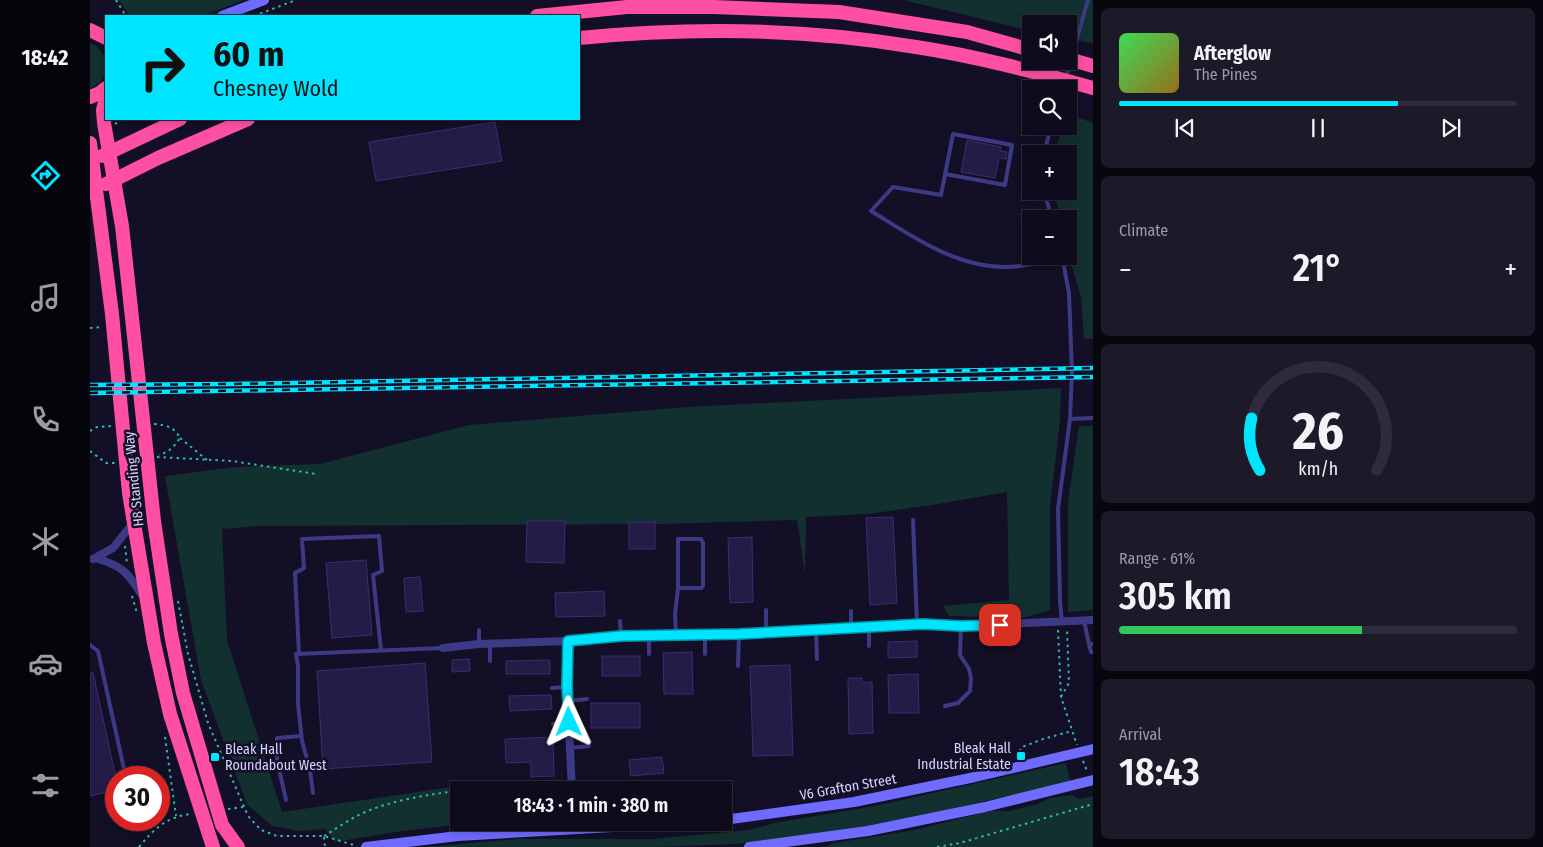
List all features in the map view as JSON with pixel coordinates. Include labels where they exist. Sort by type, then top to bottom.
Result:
[{"type":"highway","points":[[547,15],[627,7],[713,6],[838,12],[967,32],[1022,47]]},
{"type":"highway","points":[[91,28],[105,37]]},
{"type":"highway","points":[[580,38],[639,32],[727,30],[800,33],[916,46],[1017,67],[1093,88]]},
{"type":"highway","points":[[1077,61],[1093,66]]},
{"type":"highway","points":[[90,97],[105,89]]},
{"type":"highway","name":"H8 Standing Way","points":[[105,102],[103,110],[104,123],[122,226],[154,522],[172,634],[183,693],[222,825],[238,847]]},
{"type":"highway","points":[[90,162],[178,120]]},
{"type":"highway","points":[[90,193],[158,158],[246,120]]},
{"type":"highway","name":"H8 Standing Way","points":[[90,143],[102,229],[133,523],[154,643],[170,714],[214,847]]},
{"type":"street","points":[[225,15],[264,0]]},
{"type":"street","points":[[92,559],[113,548],[133,523]]},
{"type":"street","points":[[92,559],[114,564],[128,575],[147,603]]},
{"type":"street","points":[[443,648],[479,644],[568,641],[621,636],[739,634],[917,625],[961,626],[1093,620]]},
{"type":"street","points":[[568,641],[567,686],[571,781]]},
{"type":"street","name":"V6 Grafton Street","points":[[732,819],[854,802],[1092,749]]},
{"type":"street","points":[[755,847],[868,831],[935,818],[1091,779]]},
{"type":"street","points":[[366,847],[458,836],[527,831]]},
{"type":"street","points":[[814,847],[829,837]]},
{"type":"lane","points":[[1065,80],[1088,0]]},
{"type":"lane","points":[[945,174],[1005,185],[1012,145],[953,134],[945,174],[941,195],[893,186],[871,211],[940,251],[981,264],[1004,267],[1030,265]]},
{"type":"lane","points":[[1062,622],[1058,509],[1071,400],[1069,293],[1064,265]]},
{"type":"lane","points":[[1070,419],[1093,418]]},
{"type":"lane","points":[[913,520],[917,625]]},
{"type":"lane","points":[[313,793],[310,770],[301,736],[298,704],[298,666],[296,654],[299,654],[295,573],[304,568],[302,539],[378,536],[382,571],[373,575],[381,650]]},
{"type":"lane","points":[[676,634],[678,539],[701,539],[703,543],[703,586],[701,588],[678,588]]},
{"type":"lane","points":[[766,610],[766,632]]},
{"type":"lane","points":[[851,628],[852,611]]},
{"type":"lane","points":[[620,621],[621,636]]},
{"type":"lane","points":[[1084,621],[1091,644],[1091,652],[1093,652]]},
{"type":"lane","points":[[944,706],[958,703],[970,691],[971,678],[969,668],[960,655],[961,626]]},
{"type":"lane","points":[[869,627],[869,646]]},
{"type":"lane","points":[[479,630],[479,644]]},
{"type":"lane","points":[[816,630],[816,658]]},
{"type":"lane","points":[[705,634],[705,654]]},
{"type":"lane","points":[[738,666],[739,634]]},
{"type":"lane","points":[[649,636],[649,654]]},
{"type":"lane","points":[[90,645],[98,651],[123,766]]},
{"type":"lane","points":[[490,645],[490,661]]},
{"type":"lane","points":[[299,654],[443,648]]},
{"type":"lane","points":[[552,688],[567,686]]},
{"type":"lane","points":[[568,701],[587,699]]},
{"type":"lane","points":[[553,724],[569,722]]},
{"type":"lane","points":[[286,800],[277,760],[278,738],[301,736]]},
{"type":"lane","points":[[571,748],[589,746]]},
{"type":"path","points":[[116,0],[125,15]]},
{"type":"path","points":[[257,15],[296,0]]},
{"type":"path","points":[[90,328],[109,326]]},
{"type":"path","points":[[153,424],[170,426],[180,438],[207,460]]},
{"type":"path","points":[[90,431],[97,427],[108,426]]},
{"type":"path","points":[[180,438],[174,447],[166,453],[154,457],[232,462],[316,474]]},
{"type":"path","points":[[90,451],[106,463],[121,463]]},
{"type":"path","points":[[177,595],[188,654],[208,723],[248,816],[261,830],[277,836],[324,836],[359,847]]},
{"type":"path","points":[[1061,697],[1069,683],[1062,622]]},
{"type":"path","points":[[1062,622],[1061,697],[1079,750]]},
{"type":"path","points":[[1016,757],[1022,747],[1072,731]]},
{"type":"path","points":[[1082,759],[1091,779]]},
{"type":"path","points":[[324,836],[361,814],[432,794],[450,792]]},
{"type":"path","points":[[937,847],[960,843],[1093,804]]},
{"type":"path","points":[[224,810],[243,807]]},
{"type":"path","points":[[138,847],[154,829],[176,816],[195,814]]},
{"type":"path","points":[[324,836],[325,847]]},
{"type":"green space","points":[[119,0],[244,0],[206,15],[129,15]]},
{"type":"green space","points":[[903,0],[1093,0],[1093,43],[1077,40],[1077,15],[1022,15],[1022,29]]},
{"type":"green space","points":[[90,43],[102,52],[105,59],[105,73],[97,84],[90,88]]},
{"type":"green space","points":[[1077,117],[1093,123],[1093,339],[1084,339],[1081,297],[1072,265],[1077,265],[1077,210],[1058,210],[1057,200],[1077,200],[1077,145],[1057,145],[1060,135],[1077,135]]},
{"type":"green space","points":[[1061,388],[1060,421],[1050,506],[1050,610],[1023,618],[949,616],[943,606],[1009,600],[1007,492],[868,514],[806,517],[805,575],[797,520],[660,524],[258,526],[222,529],[227,640],[282,812],[450,788],[450,826],[335,842],[325,829],[299,831],[272,826],[247,804],[201,680],[165,476],[235,467],[320,464],[469,425],[687,407]]},
{"type":"green space","points":[[1079,426],[1093,426],[1093,610],[1068,612],[1068,502]]},
{"type":"green space","points":[[1066,763],[1070,782],[884,824],[736,844],[654,847],[425,847],[516,839],[652,839],[749,830],[779,822],[875,806]]},
{"type":"green space","points":[[1072,795],[1078,799],[1093,796],[1093,847],[825,847],[834,843],[915,830],[990,811],[1010,811],[1037,804],[1050,798]]},
{"type":"building","points":[[495,122],[502,161],[376,181],[369,142]]},
{"type":"building","points":[[967,140],[1001,147],[1000,151],[1007,152],[1006,159],[999,158],[995,178],[961,172]]},
{"type":"building","points":[[893,517],[897,603],[870,605],[866,518]]},
{"type":"building","points":[[527,521],[565,521],[564,563],[526,562]]},
{"type":"building","points":[[629,522],[655,522],[655,549],[629,549]]},
{"type":"building","points":[[752,537],[753,602],[730,603],[728,538]]},
{"type":"building","points":[[366,560],[372,635],[332,638],[326,563]]},
{"type":"building","points":[[420,577],[423,611],[406,612],[404,578]]},
{"type":"building","points":[[604,591],[605,616],[556,617],[555,593]]},
{"type":"building","points":[[917,641],[917,657],[888,658],[888,642]]},
{"type":"building","points":[[692,652],[693,694],[664,694],[663,653]]},
{"type":"building","points":[[602,656],[640,656],[640,676],[602,676]]},
{"type":"building","points":[[469,659],[470,671],[452,672],[452,660]]},
{"type":"building","points":[[550,660],[550,674],[506,674],[506,661]]},
{"type":"building","points":[[425,663],[432,762],[323,769],[317,671]]},
{"type":"building","points":[[790,665],[793,755],[753,756],[750,666]]},
{"type":"building","points":[[90,673],[93,673],[113,766],[105,766],[105,793],[90,796]]},
{"type":"building","points":[[918,674],[919,713],[889,713],[888,675]]},
{"type":"building","points":[[848,678],[862,678],[862,683],[872,682],[873,733],[849,734]]},
{"type":"building","points":[[551,695],[552,709],[510,711],[509,696]]},
{"type":"building","points":[[591,703],[640,703],[640,728],[591,728]]},
{"type":"building","points":[[553,737],[554,776],[531,777],[531,762],[506,763],[505,739]]},
{"type":"building","points":[[662,757],[664,773],[631,776],[629,760]]},
{"type":"railway","points":[[90,385],[1093,368]]},
{"type":"railway","points":[[90,393],[1093,377]]},
{"type":"place","name":"Bleak Hall Industrial Estate","points":[[1021,756]]},
{"type":"place","name":"Bleak Hall Roundabout West","points":[[215,757]]},
{"type":"route","points":[[569,722],[567,686],[568,641],[621,636],[739,634],[923,624],[961,626],[1000,625]]}]
